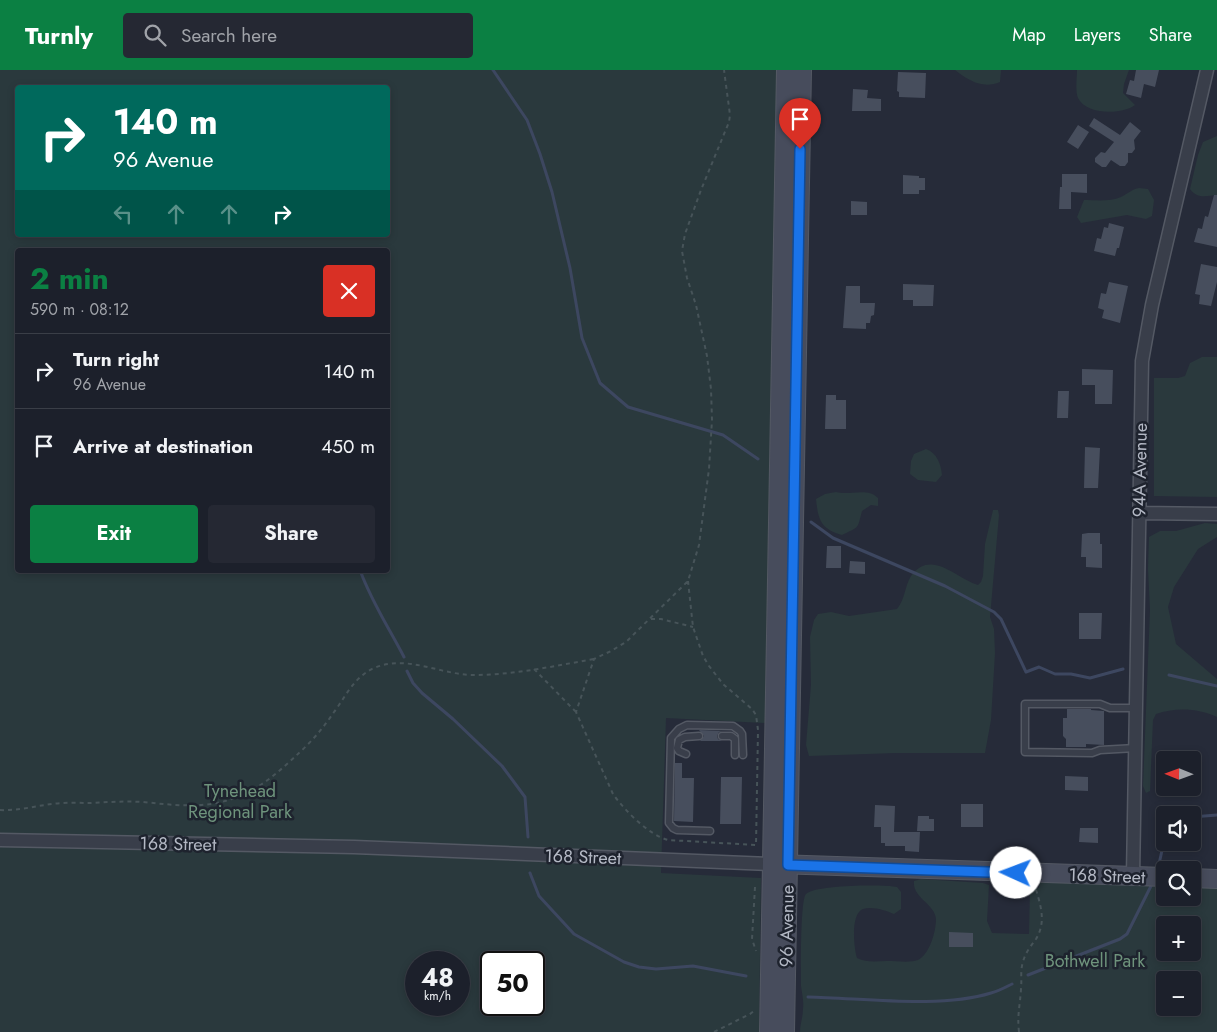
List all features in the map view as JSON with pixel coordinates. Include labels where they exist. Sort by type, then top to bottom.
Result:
[{"type":"main road","name":"96 Avenue","points":[[784,1032],[780,864],[786,70]]},
{"type":"main road","name":"96 Avenue","points":[[769,1032],[780,864],[802,70]]},
{"type":"main road","name":"168 Street","points":[[780,864],[1156,877]]},
{"type":"main road","points":[[1201,878],[1217,879]]},
{"type":"street","name":"94A Avenue","points":[[1133,876],[1141,384],[1145,342],[1207,70]]},
{"type":"street","points":[[1140,513],[1217,514]]},
{"type":"street","name":"168 Street","points":[[0,840],[354,847],[780,864]]},
{"type":"lane","points":[[1136,748],[1100,750],[1092,753],[1025,752],[1025,704],[1100,704],[1110,708],[1137,708]]},
{"type":"lane","points":[[710,831],[677,830],[669,823],[671,738],[678,729],[687,725],[733,726],[742,734],[743,755]]},
{"type":"lane","points":[[686,754],[677,748],[679,740],[685,737],[699,736]]},
{"type":"lane","points":[[722,736],[731,736],[735,739],[735,755]]},
{"type":"path","points":[[534,670],[576,712],[613,794],[620,804],[658,837],[668,840],[756,845],[758,730],[756,715],[748,704],[723,684],[703,656],[693,626],[688,581],[699,545],[706,500],[712,420],[707,356],[682,251],[685,234],[701,190],[729,122],[730,115],[724,70]]},
{"type":"path","points":[[0,810],[89,802],[134,802],[204,806],[234,799],[253,790],[296,756],[314,738],[356,680],[375,668],[389,664],[404,663],[423,665],[459,674],[474,675],[534,670],[594,658],[626,642],[688,581]]},
{"type":"path","points":[[651,619],[693,626]]},
{"type":"path","points":[[576,712],[594,658]]},
{"type":"path","points":[[1019,1032],[1018,1010],[1022,965],[1025,956],[1039,934],[1042,922],[1036,880]]},
{"type":"path","points":[[755,887],[752,939],[757,952]]},
{"type":"path","points":[[714,1032],[750,1014],[758,1005]]},
{"type":"green space","name":"Tynehead Regional Park","points":[[0,70],[777,70],[765,723],[666,718],[661,873],[761,878],[759,1032],[0,1032]]},
{"type":"green space","points":[[955,70],[1001,70],[1000,82],[988,85],[976,83]]},
{"type":"green space","points":[[1077,70],[1129,70],[1123,93],[1135,105],[1122,111],[1113,112],[1088,108],[1082,104],[1077,95]]},
{"type":"green space","points":[[1217,136],[1217,195],[1199,196],[1190,189],[1198,155],[1203,142]]},
{"type":"green space","points":[[1139,188],[1148,189],[1154,200],[1152,216],[1146,219],[1127,215],[1081,223],[1077,217],[1084,200],[1112,200]]},
{"type":"green space","points":[[1202,357],[1217,357],[1217,497],[1154,496],[1154,378],[1178,378],[1185,376],[1190,363]]},
{"type":"green space","points":[[926,449],[936,456],[941,467],[942,475],[936,482],[918,480],[910,474],[911,461],[914,454]]},
{"type":"green space","points":[[836,492],[869,493],[878,498],[878,506],[871,505],[862,511],[857,527],[842,535],[835,533],[822,523],[816,499],[825,494]]},
{"type":"green space","points":[[993,510],[998,510],[999,515],[990,617],[994,629],[995,653],[991,720],[985,753],[896,753],[809,756],[806,745],[811,685],[810,637],[814,620],[818,614],[831,612],[849,616],[897,609],[911,576],[919,568],[927,565],[944,568],[978,585],[983,576],[985,544]]},
{"type":"green space","points":[[1205,523],[1217,524],[1217,537],[1198,549],[1174,587],[1168,607],[1176,644],[1217,679],[1217,717],[1195,710],[1171,710],[1156,714],[1153,720],[1150,791],[1146,793],[1143,786],[1150,610],[1149,537],[1160,531],[1176,531]]},
{"type":"green space","name":"Bothwell Park","points":[[921,879],[989,885],[987,921],[992,933],[1029,934],[1030,888],[1039,888],[1040,881],[1156,886],[1156,906],[1201,906],[1201,886],[1217,887],[1217,1032],[800,1032],[803,1015],[801,986],[802,923],[806,894],[812,891],[835,887],[897,887],[901,892],[901,909],[894,914],[870,908],[859,912],[856,917],[854,932],[856,953],[857,958],[861,960],[911,961],[918,960],[929,948],[935,930],[936,919],[932,909],[920,897],[914,887],[914,881]]},
{"type":"building","points":[[1136,70],[1159,70],[1155,87],[1144,84],[1141,98],[1126,94],[1130,80],[1134,81]]},
{"type":"building","points":[[898,72],[926,73],[925,98],[899,97],[899,92],[897,91]]},
{"type":"building","points":[[853,89],[868,90],[867,98],[881,99],[881,111],[852,111]]},
{"type":"building","points":[[1094,118],[1120,135],[1130,122],[1141,131],[1134,140],[1135,149],[1132,153],[1128,153],[1128,162],[1125,166],[1120,166],[1111,160],[1106,167],[1102,167],[1095,162],[1095,158],[1101,152],[1105,153],[1114,142],[1089,126]]},
{"type":"building","points":[[1078,125],[1089,132],[1078,149],[1067,142]]},
{"type":"building","points":[[1062,174],[1087,174],[1087,193],[1071,192],[1071,209],[1059,209]]},
{"type":"building","points":[[903,175],[925,178],[925,190],[919,190],[919,194],[903,194]]},
{"type":"building","points":[[1214,195],[1217,195],[1217,247],[1194,242],[1198,228],[1202,229],[1205,216],[1208,217]]},
{"type":"building","points":[[851,201],[867,202],[867,215],[851,215]]},
{"type":"building","points":[[1109,223],[1124,227],[1115,256],[1094,251],[1097,238],[1101,239],[1104,227],[1108,228]]},
{"type":"building","points":[[1201,264],[1217,267],[1217,282],[1211,306],[1199,304],[1200,295],[1195,294]]},
{"type":"building","points":[[1109,282],[1128,286],[1120,323],[1102,318],[1104,310],[1098,308],[1101,293],[1106,294]]},
{"type":"building","points":[[903,284],[934,285],[933,306],[913,306],[913,300],[903,300]]},
{"type":"building","points":[[846,286],[860,286],[860,303],[875,303],[874,315],[871,316],[870,323],[866,323],[866,329],[843,328]]},
{"type":"building","points":[[1082,369],[1113,370],[1112,404],[1095,404],[1095,385],[1082,385]]},
{"type":"building","points":[[1058,391],[1069,391],[1068,418],[1057,418]]},
{"type":"building","points":[[826,395],[836,395],[836,400],[846,400],[846,429],[825,429]]},
{"type":"building","points":[[1085,447],[1100,448],[1098,488],[1084,488]]},
{"type":"building","points":[[1100,533],[1102,568],[1086,567],[1086,557],[1081,557],[1082,534]]},
{"type":"building","points":[[827,546],[841,546],[841,568],[826,568]]},
{"type":"building","points":[[850,561],[865,562],[865,574],[849,573]]},
{"type":"building","points":[[1079,613],[1102,613],[1101,639],[1079,639]]},
{"type":"building","points":[[1067,709],[1104,711],[1104,745],[1086,744],[1086,747],[1066,747],[1066,739],[1063,736],[1063,718],[1067,718]]},
{"type":"building","points":[[699,730],[722,731],[717,736],[722,741],[700,741],[704,736]]},
{"type":"building","points":[[675,763],[682,763],[682,778],[694,778],[693,822],[674,821]]},
{"type":"building","points":[[1065,776],[1088,777],[1088,791],[1065,790]]},
{"type":"building","points":[[721,777],[742,777],[741,824],[720,824]]},
{"type":"building","points":[[961,804],[983,804],[983,827],[961,827]]},
{"type":"building","points":[[875,805],[895,806],[894,832],[920,832],[919,852],[905,851],[905,846],[885,846],[885,843],[881,843],[881,827],[874,827]]},
{"type":"building","points":[[918,816],[929,816],[929,819],[934,819],[934,831],[917,831]]},
{"type":"building","points":[[1080,828],[1098,828],[1098,843],[1079,842]]},
{"type":"building","points":[[949,932],[973,933],[973,947],[949,947]]},
{"type":"waterway","points":[[493,70],[527,120],[540,154],[552,192],[570,268],[582,338],[600,383],[628,407],[723,435],[758,459]]},
{"type":"waterway","points":[[811,522],[833,538],[945,586],[994,612],[1001,619],[1026,672],[1039,667],[1055,674],[1071,674],[1090,678],[1123,669]]},
{"type":"waterway","points":[[361,573],[375,604],[404,657]]},
{"type":"waterway","points":[[407,671],[413,683],[422,693],[453,719],[502,766],[525,797],[528,837]]},
{"type":"waterway","points":[[1169,675],[1217,686]]},
{"type":"waterway","points":[[1201,816],[1217,815]]},
{"type":"waterway","points":[[1160,861],[1162,851]]},
{"type":"waterway","points":[[530,873],[539,896],[574,934],[624,962],[639,967],[656,969],[693,966],[746,976]]},
{"type":"waterway","points":[[1028,975],[1120,939],[1127,934],[1151,886]]},
{"type":"waterway","points":[[808,997],[925,1002],[948,1001],[991,993],[1012,984]]},
{"type":"route","points":[[800,149],[788,865],[1016,873]]}]
